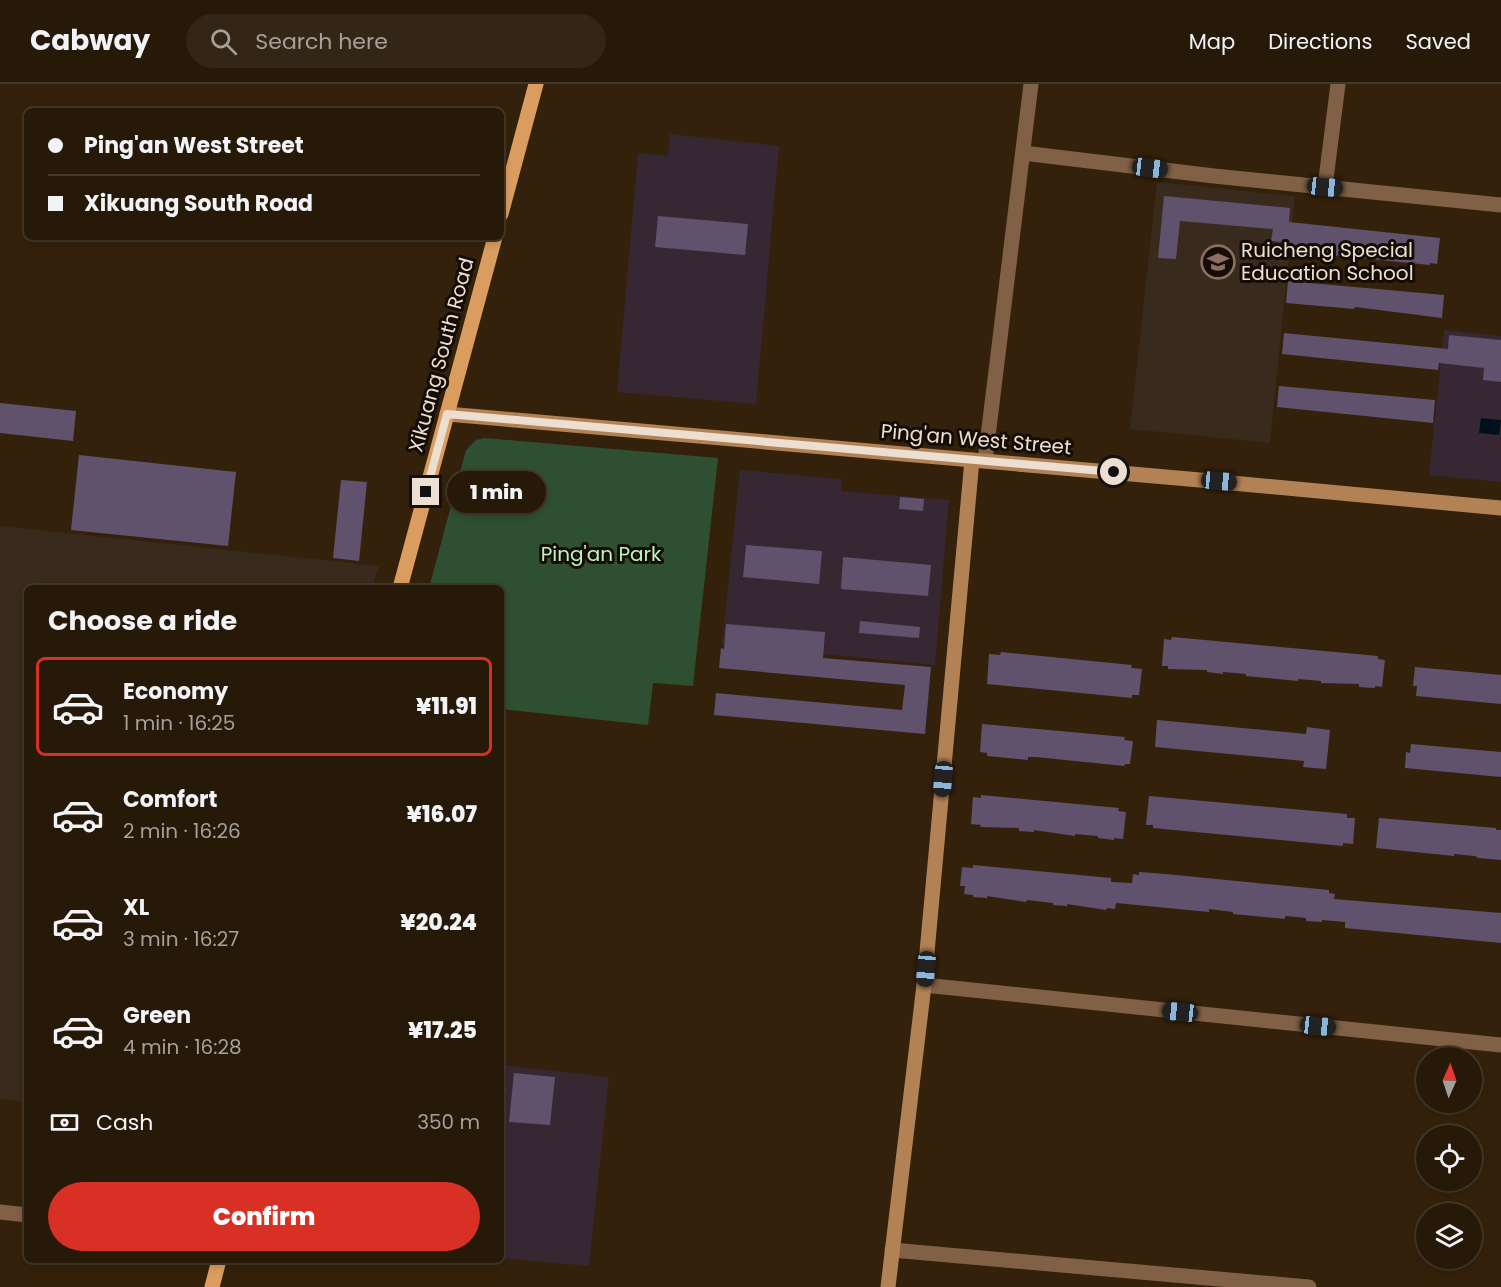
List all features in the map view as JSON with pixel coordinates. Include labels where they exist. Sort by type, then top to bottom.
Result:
[{"type":"main road","points":[[504,203],[536,84]]},
{"type":"main road","name":"Xikuang South Road","points":[[401,585],[494,240]]},
{"type":"main road","points":[[212,1287],[218,1263]]},
{"type":"street","points":[[888,1287],[924,985],[979,460],[1031,84]]},
{"type":"street","points":[[1325,187],[1338,84]]},
{"type":"street","points":[[1023,153],[1214,176],[1501,205]]},
{"type":"street","name":"Ping'an West Street","points":[[447,414],[1501,508]]},
{"type":"street","points":[[924,985],[1501,1045]]},
{"type":"street","points":[[0,1212],[24,1215]]},
{"type":"street","points":[[891,1250],[1309,1287]]},
{"type":"shaded area","points":[[670,134],[779,146],[756,404],[617,392],[638,153],[668,156]]},
{"type":"shaded area","name":"Ruicheng Special Education School","points":[[1157,182],[1295,196],[1270,443],[1130,429]]},
{"type":"shaded area","points":[[1444,330],[1501,336],[1501,482],[1429,475]]},
{"type":"shaded area","points":[[740,470],[842,479],[841,491],[949,500],[935,665],[722,644]]},
{"type":"shaded area","points":[[0,526],[379,566],[373,585],[24,585],[24,1102],[0,1099]]},
{"type":"shaded area","points":[[504,1065],[609,1077],[589,1266],[504,1258]]},
{"type":"green space","name":"Ping'an Park","points":[[485,438],[718,458],[693,686],[653,683],[648,725],[504,709],[504,585],[430,585],[466,450],[476,440]]},
{"type":"water","points":[[1481,418],[1501,420],[1499,435],[1479,433]]},
{"type":"building","points":[[1164,196],[1290,208],[1289,222],[1440,238],[1437,264],[1300,252],[1300,250],[1292,249],[1293,243],[1271,241],[1273,229],[1180,221],[1176,259],[1158,258]]},
{"type":"building","points":[[658,216],[748,224],[745,255],[655,247]]},
{"type":"building","points":[[1288,281],[1444,295],[1442,318],[1355,307],[1354,309],[1286,303]]},
{"type":"building","points":[[1284,333],[1448,349],[1449,335],[1501,340],[1501,382],[1483,380],[1484,368],[1439,363],[1438,370],[1282,354]]},
{"type":"building","points":[[1279,386],[1435,400],[1433,423],[1277,407]]},
{"type":"building","points":[[0,403],[76,411],[73,441],[0,433]]},
{"type":"building","points":[[79,455],[236,472],[228,546],[71,530]]},
{"type":"building","points":[[341,480],[367,482],[359,561],[333,558]]},
{"type":"building","points":[[900,497],[924,499],[923,511],[899,509]]},
{"type":"building","points":[[746,545],[822,551],[819,584],[743,577]]},
{"type":"building","points":[[843,557],[931,565],[928,596],[841,589]]},
{"type":"building","points":[[860,621],[920,627],[919,638],[859,633]]},
{"type":"building","points":[[726,624],[825,632],[823,658],[931,667],[925,734],[714,715],[716,693],[902,710],[905,685],[719,668],[721,648],[724,649]]},
{"type":"building","points":[[1172,637],[1378,656],[1378,659],[1385,660],[1382,687],[1359,687],[1359,684],[1321,683],[1321,681],[1298,679],[1298,681],[1223,672],[1223,674],[1207,672],[1207,670],[1168,669],[1168,666],[1162,666],[1164,639],[1171,640]]},
{"type":"building","points":[[1001,652],[1132,665],[1131,668],[1142,669],[1139,695],[1132,695],[1132,698],[987,684],[989,654],[1000,655]]},
{"type":"building","points":[[1415,667],[1501,675],[1501,704],[1416,696],[1417,686],[1413,686]]},
{"type":"building","points":[[1157,720],[1306,734],[1307,727],[1330,730],[1326,769],[1303,767],[1304,761],[1155,747]]},
{"type":"building","points":[[982,724],[1125,737],[1124,740],[1133,741],[1130,764],[1124,766],[1036,757],[1028,757],[1028,760],[987,756],[987,753],[980,752]]},
{"type":"building","points":[[1411,744],[1501,752],[1501,777],[1405,768],[1406,752],[1410,753]]},
{"type":"building","points":[[981,795],[1119,808],[1118,811],[1126,812],[1123,839],[1114,838],[1114,840],[1098,838],[1098,836],[1075,834],[1075,836],[1034,830],[1034,832],[1019,831],[1019,828],[980,827],[981,825],[971,824],[973,797],[981,798]]},
{"type":"building","points":[[1149,796],[1347,814],[1347,818],[1355,818],[1353,844],[1343,843],[1343,846],[1153,828],[1153,825],[1146,825]]},
{"type":"building","points":[[1379,818],[1496,828],[1496,830],[1501,830],[1501,860],[1376,848]]},
{"type":"building","points":[[973,865],[1111,878],[1111,882],[1132,883],[1133,874],[1139,875],[1139,872],[1166,874],[1329,890],[1329,893],[1335,894],[1334,899],[1501,913],[1501,943],[1345,928],[1345,922],[1306,921],[1306,918],[1285,916],[1285,919],[1233,914],[1233,912],[1209,909],[1209,912],[1116,903],[1115,909],[1107,908],[1106,910],[987,896],[987,898],[973,897],[973,895],[964,894],[965,886],[960,886],[962,867],[973,868]]},
{"type":"building","points":[[514,1073],[555,1077],[550,1125],[509,1122]]},
{"type":"place","name":"Ruicheng Special Education School","points":[[1218,262]]},
{"type":"route","points":[[426,492],[447,414],[1114,472]]}]
